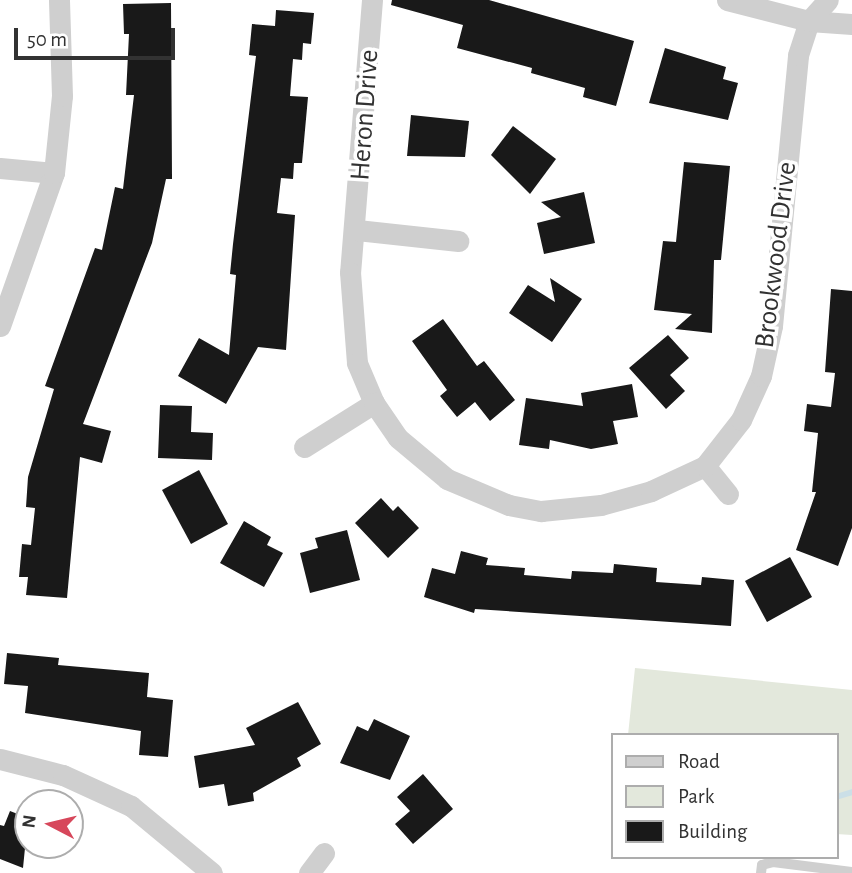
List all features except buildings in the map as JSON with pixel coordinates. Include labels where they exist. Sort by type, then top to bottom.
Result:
[{"type":"street","points":[[0,326],[54,173],[62,96],[59,0]]},
{"type":"street","name":"Heron Drive","points":[[372,0],[351,319],[357,363],[374,403],[398,438],[424,463],[466,489],[509,505],[562,512],[652,491],[705,466]]},
{"type":"street","points":[[727,0],[809,21],[852,24]]},
{"type":"street","name":"Brookwood Drive","points":[[705,466],[741,420],[761,376],[772,326],[798,55],[809,21],[828,0]]},
{"type":"street","points":[[0,168],[54,173]]},
{"type":"street","points":[[357,230],[458,241]]},
{"type":"street","points":[[304,447],[374,403]]},
{"type":"street","points":[[705,466],[728,494]]},
{"type":"street","points":[[0,759],[63,775],[131,806],[212,873]]},
{"type":"street","points":[[309,873],[324,853]]},
{"type":"lane","points":[[761,873],[762,865],[773,862],[852,872]]},
{"type":"green space","points":[[635,668],[852,690],[852,835],[838,834],[838,733],[628,733]]},
{"type":"waterway","points":[[838,796],[852,792]]}]
